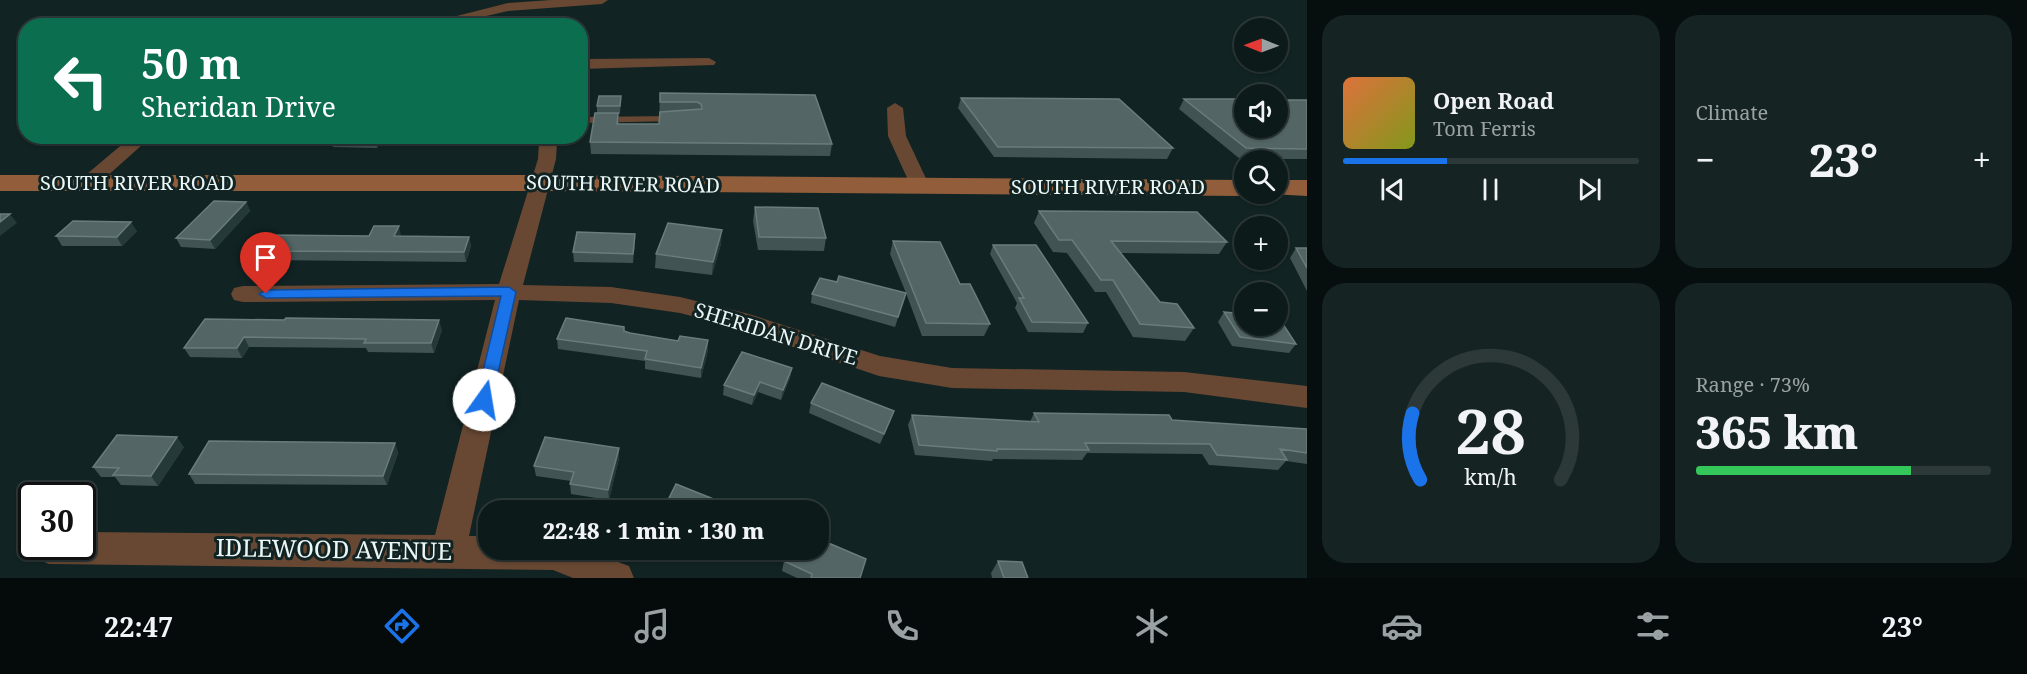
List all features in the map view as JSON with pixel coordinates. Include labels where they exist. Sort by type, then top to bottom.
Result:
[{"type":"street","points":[[459,18],[508,7],[602,0]]},
{"type":"street","points":[[588,64],[709,62]]},
{"type":"street","points":[[895,108],[897,136],[920,187]]},
{"type":"street","points":[[88,183],[134,144]]},
{"type":"street","points":[[448,550],[509,292],[547,159],[548,144]]},
{"type":"street","name":"SOUTH RIVER ROAD","points":[[0,183],[539,183],[1234,188]]},
{"type":"street","points":[[1288,188],[1307,188]]},
{"type":"street","name":"SHERIDAN DRIVE","points":[[243,294],[509,292],[611,295],[680,305],[740,320],[879,366],[952,378],[1184,382],[1307,397]]},
{"type":"street","name":"IDLEWOOD AVENUE","points":[[96,548],[448,550],[553,555],[616,578]]},
{"type":"lane","points":[[588,120],[685,119]]},
{"type":"building","points":[[660,93],[815,95],[832,144],[590,142],[595,113],[618,113],[617,124],[659,124],[660,112],[702,109],[701,104],[697,102],[660,102]]},
{"type":"building","points":[[599,96],[621,96],[620,106],[597,106]]},
{"type":"building","points":[[961,98],[1119,99],[1173,148],[998,147]]},
{"type":"building","points":[[1184,99],[1234,99],[1234,138],[1288,138],[1288,100],[1307,100],[1307,149],[1246,148]]},
{"type":"building","points":[[214,201],[246,202],[210,240],[176,238]]},
{"type":"building","points":[[755,207],[818,208],[826,238],[759,237]]},
{"type":"building","points":[[1039,211],[1197,212],[1227,242],[1111,241],[1160,302],[1177,304],[1194,328],[1140,324],[1113,280],[1101,280],[1072,240],[1059,240]]},
{"type":"building","points":[[0,214],[10,214],[0,222]]},
{"type":"building","points":[[73,221],[131,222],[117,237],[56,236]]},
{"type":"building","points":[[668,223],[722,230],[713,262],[656,254]]},
{"type":"building","points":[[374,226],[399,226],[394,236],[469,237],[464,252],[256,251],[268,235],[369,236]]},
{"type":"building","points":[[577,232],[635,234],[633,254],[573,252]]},
{"type":"building","points":[[893,241],[940,242],[960,284],[970,284],[990,324],[926,323]]},
{"type":"building","points":[[993,245],[1036,245],[1088,323],[1032,322],[1019,298],[1024,298]]},
{"type":"building","points":[[1296,248],[1307,248],[1307,268]]},
{"type":"building","points":[[839,276],[906,293],[898,317],[812,294],[820,278],[837,282]]},
{"type":"building","points":[[1224,312],[1234,313],[1234,328]]},
{"type":"building","points":[[286,318],[439,320],[431,343],[364,343],[366,339],[244,337],[237,348],[184,348],[205,319],[284,320]]},
{"type":"building","points":[[566,318],[624,327],[624,331],[630,333],[678,341],[680,336],[708,340],[701,368],[645,359],[647,351],[557,339]]},
{"type":"building","points":[[1288,332],[1296,344],[1240,337],[1288,336]]},
{"type":"building","points":[[742,352],[792,368],[783,390],[760,382],[754,395],[724,385]]},
{"type":"building","points":[[822,383],[894,411],[884,434],[811,403]]},
{"type":"building","points":[[1034,413],[1169,415],[1172,420],[1307,429],[1307,453],[1280,449],[1287,460],[1217,455],[1210,444],[1085,443],[1089,450],[997,449],[997,451],[919,445],[912,415],[1039,422]]},
{"type":"building","points":[[117,435],[177,437],[151,476],[113,475],[119,468],[93,467]]},
{"type":"building","points":[[545,437],[619,448],[608,490],[570,484],[574,472],[534,466]]},
{"type":"building","points":[[209,441],[395,443],[383,476],[189,474]]},
{"type":"building","points":[[676,484],[716,500],[668,500]]},
{"type":"building","points":[[829,543],[866,559],[860,578],[811,578],[812,574],[784,561],[829,560]]},
{"type":"building","points":[[998,561],[1022,562],[1028,578],[1004,578]]},
{"type":"route","points":[[266,294],[509,292],[484,400]]}]
